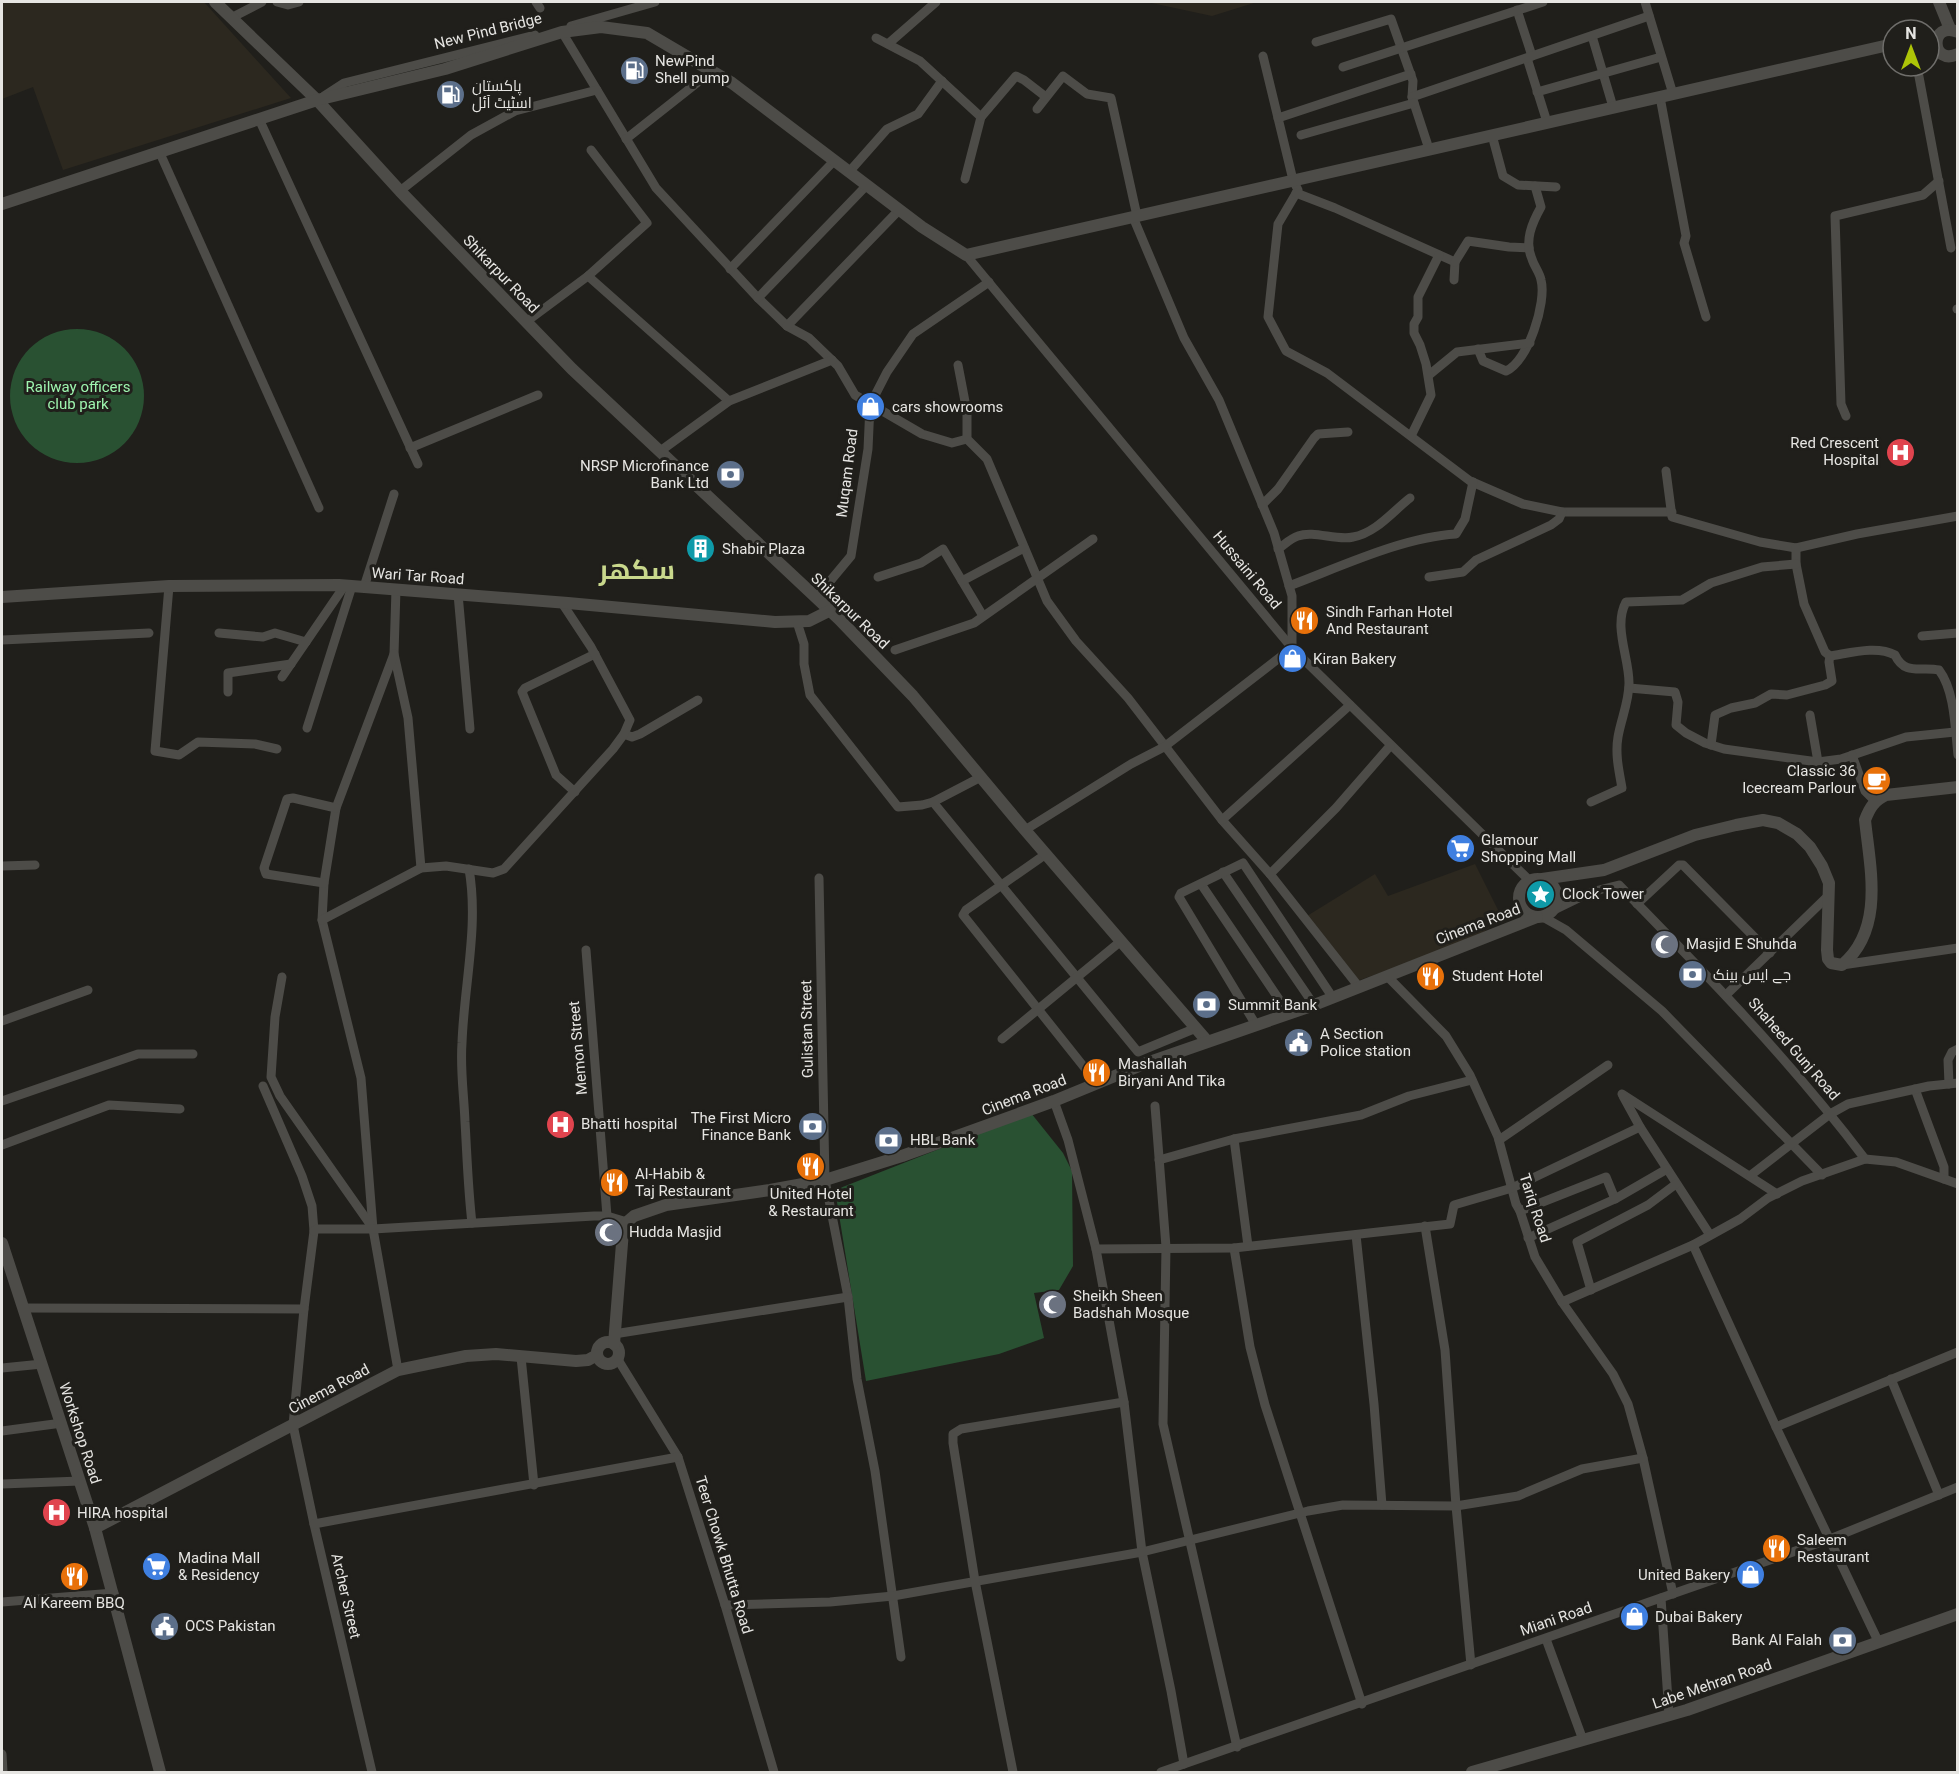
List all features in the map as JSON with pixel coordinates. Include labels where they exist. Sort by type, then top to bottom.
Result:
[{"type":"street","name":"Shikarpur Road","points":[[214,2],[317,100],[400,191],[572,369],[816,598],[914,696],[1025,830],[1208,1041]]},
{"type":"street","points":[[231,18],[262,2]]},
{"type":"street","points":[[277,2],[288,5],[299,2]]},
{"type":"street","name":"New Pind Bridge","points":[[317,100],[344,83],[587,22],[655,2]]},
{"type":"street","points":[[888,44],[936,2]]},
{"type":"street","points":[[1343,67],[1543,2]]},
{"type":"street","points":[[1645,2],[1673,94]]},
{"type":"street","points":[[1939,2],[1948,32],[1936,44],[1940,53],[1950,57],[1958,54]]},
{"type":"street","points":[[1517,10],[1547,122]]},
{"type":"street","points":[[1301,135],[1413,100],[1649,16]]},
{"type":"street","points":[[1316,42],[1391,19],[1411,74],[1413,100],[1429,149]]},
{"type":"street","points":[[2,204],[317,100],[445,69],[562,32],[601,27],[647,33],[732,83],[922,227],[966,255],[1135,217],[1294,187],[1429,149],[1881,47]]},
{"type":"street","points":[[562,32],[656,188],[758,298],[787,326],[809,338],[832,360],[855,395],[922,434],[952,443],[967,439]]},
{"type":"street","points":[[1592,36],[1613,107]]},
{"type":"street","points":[[876,38],[920,61],[981,117]]},
{"type":"street","points":[[1263,56],[1294,187],[1278,224],[1268,317],[1286,351],[1327,373],[1473,482],[1523,504],[1562,512],[1672,512]]},
{"type":"street","points":[[1538,92],[1661,57]]},
{"type":"street","points":[[626,138],[711,71]]},
{"type":"street","points":[[1278,118],[1411,74]]},
{"type":"street","points":[[965,179],[981,117],[1016,76],[1046,97]]},
{"type":"street","points":[[1025,830],[1131,764],[1164,747],[1292,648],[1292,597],[1278,549],[1219,400],[1184,338],[1135,217],[1111,98],[1087,94],[1063,76],[1037,109]]},
{"type":"street","points":[[1919,78],[1951,248]]},
{"type":"street","points":[[849,172],[887,129],[918,114],[942,81]]},
{"type":"street","points":[[400,191],[471,135],[515,111],[597,90]]},
{"type":"street","points":[[1660,97],[1686,236],[1684,243],[1706,317]]},
{"type":"street","points":[[259,119],[418,464]]},
{"type":"street","points":[[1492,135],[1503,176],[1518,185],[1556,187]]},
{"type":"street","points":[[526,322],[588,276],[647,223],[591,150]]},
{"type":"street","points":[[159,151],[319,508]]},
{"type":"street","points":[[730,269],[834,161]]},
{"type":"street","points":[[1846,416],[1841,404],[1835,216],[1923,195],[1939,181]]},
{"type":"street","points":[[758,298],[867,185]]},
{"type":"street","points":[[1478,350],[1484,362],[1506,371],[1517,363],[1530,343],[1538,317],[1542,289],[1529,248],[1530,226],[1540,207],[1535,186]]},
{"type":"street","points":[[1294,187],[1455,262]]},
{"type":"street","points":[[787,326],[899,210]]},
{"type":"street","points":[[1454,280],[1455,262],[1468,241],[1529,248]]},
{"type":"street","name":"Hussaini Road","points":[[966,255],[1292,648],[1390,746],[1536,880]]},
{"type":"street","points":[[1411,436],[1431,395],[1429,375],[1414,333],[1414,324],[1418,317],[1418,297],[1438,255]]},
{"type":"street","points":[[588,276],[729,401]]},
{"type":"street","name":"Muqam Road","points":[[816,598],[851,555],[868,448],[870,405],[887,372],[913,334],[989,282]]},
{"type":"street","points":[[1429,375],[1457,352],[1530,343]]},
{"type":"street","points":[[659,452],[729,401],[832,360]]},
{"type":"street","points":[[958,365],[966,411],[967,439],[987,459],[1047,601],[1076,641],[1128,698],[1222,820],[1270,874],[1359,987]]},
{"type":"street","points":[[410,448],[538,395]]},
{"type":"street","points":[[1262,505],[1278,489],[1314,438],[1318,435],[1348,432]]},
{"type":"street","points":[[1666,471],[1672,517],[1760,542],[1796,548],[1958,516]]},
{"type":"street","points":[[1289,586],[1409,542],[1456,534],[1465,519],[1473,482]]},
{"type":"street","points":[[307,728],[354,586],[393,494]]},
{"type":"street","points":[[1278,549],[1298,535],[1342,539],[1355,537],[1381,523],[1394,509],[1410,498]]},
{"type":"street","points":[[1429,577],[1463,572],[1476,560],[1551,525],[1559,519],[1562,512]]},
{"type":"street","points":[[895,650],[974,623],[1093,539]]},
{"type":"street","points":[[962,581],[1024,548]]},
{"type":"street","points":[[1796,548],[1796,564],[1804,604],[1810,622],[1830,656]]},
{"type":"street","points":[[878,577],[921,563],[943,549],[983,616]]},
{"type":"street","points":[[1591,802],[1622,788],[1616,748],[1629,688],[1627,655],[1621,623],[1626,602],[1682,600],[1711,583],[1762,567],[1796,564]]},
{"type":"street","points":[[169,586],[155,751],[179,755],[198,742],[255,744],[277,749]]},
{"type":"street","name":"Wari Tar Road","points":[[2,597],[169,586],[354,586],[775,622],[809,621],[829,611]]},
{"type":"street","points":[[282,677],[306,642],[354,586]]},
{"type":"street","points":[[396,589],[394,654],[408,718],[421,868]]},
{"type":"street","points":[[458,594],[470,729]]},
{"type":"street","points":[[322,920],[421,868],[446,866],[493,873],[504,869],[575,792],[624,734],[630,720],[595,654],[562,603]]},
{"type":"street","points":[[797,622],[804,645],[804,664],[810,695],[898,807],[933,802],[981,777]]},
{"type":"street","points":[[2,640],[150,633]]},
{"type":"street","points":[[219,633],[263,637],[275,633],[306,642]]},
{"type":"street","points":[[1922,636],[1958,633]]},
{"type":"street","points":[[1830,656],[1867,650],[1886,651],[1896,655],[1899,664],[1909,669],[1939,670],[1947,680],[1958,755]]},
{"type":"street","points":[[394,654],[336,808],[324,883],[322,920],[361,1078],[373,1229],[398,1370]]},
{"type":"street","points":[[575,792],[556,775],[522,692],[525,688],[595,654]]},
{"type":"street","points":[[1711,745],[1715,716],[1731,708],[1755,703],[1771,694],[1787,695],[1825,686],[1832,681],[1830,656]]},
{"type":"street","points":[[228,693],[228,673],[291,664]]},
{"type":"street","points":[[1629,688],[1675,692],[1678,702],[1676,724],[1686,733],[1711,745],[1724,749],[1818,762],[1835,761],[1906,737],[1955,732]]},
{"type":"street","points":[[624,734],[633,737],[640,734],[698,700]]},
{"type":"street","points":[[1222,820],[1350,705]]},
{"type":"street","points":[[1810,715],[1818,762]]},
{"type":"street","points":[[1270,874],[1335,808],[1390,746]]},
{"type":"street","points":[[1852,756],[1865,791],[1875,801]]},
{"type":"street","points":[[1842,965],[1854,955],[1864,937],[1870,917],[1872,897],[1865,820],[1869,808],[1875,801],[1886,795],[1958,787]]},
{"type":"street","points":[[324,883],[266,874],[264,868],[287,799],[293,798],[336,808]]},
{"type":"street","points":[[933,802],[1138,1052],[1196,1028]]},
{"type":"street","points":[[1822,1175],[1662,1011],[1566,930],[1545,915],[1525,912],[1519,902],[1521,890],[1536,880],[1604,870],[1695,835],[1763,820],[1778,823],[1797,834],[1810,847],[1822,866],[1829,883],[1828,959],[1832,963],[1842,965],[1958,948]]},
{"type":"street","points":[[1046,854],[966,910],[963,915],[1088,1072]]},
{"type":"street","points":[[1256,1025],[1180,902],[1181,893],[1243,863],[1333,998]]},
{"type":"street","points":[[2,866],[35,865]]},
{"type":"street","points":[[1637,904],[1679,865],[1683,865],[1770,953]]},
{"type":"street","points":[[469,869],[473,890],[471,895],[473,922],[461,1045],[472,1223]]},
{"type":"street","name":"Shaheed Gunj Road","points":[[1604,870],[1726,995],[1830,1114],[1865,1159]]},
{"type":"street","points":[[1223,872],[1314,1005]]},
{"type":"street","name":"Gulistan Street","points":[[819,878],[825,1180],[848,1297],[857,1379],[875,1472],[902,1657]]},
{"type":"street","points":[[1536,880],[1553,886],[1557,891],[1558,898],[1545,915]]},
{"type":"street","points":[[1201,884],[1289,1014]]},
{"type":"street","points":[[1545,915],[1591,892],[1619,885]]},
{"type":"street","points":[[1726,995],[1828,896]]},
{"type":"street","name":"Cinema Road","points":[[627,1222],[634,1216],[666,1205],[825,1180],[902,1156],[1054,1101],[1144,1064],[1333,998],[1545,915]]},
{"type":"street","points":[[1002,1039],[1121,941]]},
{"type":"street","name":"Memon Street","points":[[586,950],[607,1216]]},
{"type":"street","name":"Tariq Road","points":[[1386,976],[1446,1035],[1472,1080],[1499,1140],[1516,1204],[1535,1257],[1562,1302],[1613,1374],[1628,1404],[1643,1458],[1673,1594]]},
{"type":"street","points":[[282,977],[275,1017],[271,1077],[280,1096],[373,1229]]},
{"type":"street","points":[[2,1021],[87,990]]},
{"type":"street","points":[[1751,1175],[1830,1114],[1848,1104],[1953,1083],[1948,1060],[1952,1052],[1958,1049]]},
{"type":"street","points":[[2,1101],[138,1054],[193,1054]]},
{"type":"street","points":[[1499,1140],[1608,1065]]},
{"type":"street","points":[[1159,1160],[1234,1139],[1361,1115],[1409,1096],[1472,1080]]},
{"type":"street","name":"Archer Street","points":[[263,1086],[302,1176],[312,1206],[314,1231],[293,1425],[372,1773]]},
{"type":"street","points":[[1915,1089],[1944,1167],[1944,1179]]},
{"type":"street","points":[[1710,1235],[1640,1127],[1622,1094],[1751,1175],[1777,1194]]},
{"type":"street","points":[[1054,1101],[1068,1140],[1096,1249],[1124,1402],[1142,1552],[1184,1764]]},
{"type":"street","points":[[2,1144],[110,1105],[180,1109]]},
{"type":"street","points":[[1155,1106],[1166,1247],[1162,1424],[1237,1747]]},
{"type":"street","points":[[1096,1249],[1234,1248],[1450,1224],[1454,1204],[1512,1188],[1640,1127]]},
{"type":"street","points":[[1234,1139],[1248,1246]]},
{"type":"street","points":[[1562,1302],[1693,1245],[1802,1181],[1865,1159],[1896,1162],[1958,1184]]},
{"type":"street","points":[[1528,1238],[1616,1199],[1667,1169]]},
{"type":"street","points":[[1520,1211],[1606,1177],[1616,1199]]},
{"type":"street","points":[[1590,1290],[1578,1242],[1648,1205],[1676,1184]]},
{"type":"street","points":[[314,1231],[317,1229],[373,1229],[607,1216],[627,1222],[622,1231],[618,1264],[614,1339],[618,1350],[617,1358],[606,1363],[602,1362],[597,1355],[598,1347],[614,1339],[848,1297]]},
{"type":"street","points":[[1425,1226],[1445,1350],[1456,1506],[1471,1665]]},
{"type":"street","points":[[1356,1235],[1382,1505]]},
{"type":"street","name":"Workshop Road","points":[[2,1243],[95,1528],[114,1593],[159,1773]]},
{"type":"street","points":[[1693,1245],[1776,1427],[1878,1641]]},
{"type":"street","points":[[1234,1248],[1250,1347],[1265,1405],[1362,1704]]},
{"type":"street","points":[[23,1308],[304,1309]]},
{"type":"street","points":[[1776,1427],[1958,1352]]},
{"type":"street","name":"Cinema Road","points":[[95,1528],[398,1370],[466,1356],[496,1354],[576,1361],[588,1360],[597,1355]]},
{"type":"street","points":[[521,1357],[534,1485]]},
{"type":"street","name":"Teer Chowk Bhutta Road","points":[[617,1358],[678,1457],[725,1605],[774,1773]]},
{"type":"street","points":[[2,1368],[42,1364]]},
{"type":"street","points":[[1891,1380],[1939,1495]]},
{"type":"street","points":[[1013,1773],[975,1581],[953,1434],[961,1429],[1124,1402]]},
{"type":"street","points":[[2,1431],[62,1424]]},
{"type":"street","points":[[314,1524],[678,1457]]},
{"type":"street","points":[[725,1605],[830,1602],[893,1596],[1142,1552],[1190,1542],[1299,1513],[1343,1505],[1456,1506],[1518,1496],[1582,1469],[1643,1458]]},
{"type":"street","points":[[2,1485],[80,1481]]},
{"type":"street","name":"Miani Road","points":[[1161,1773],[1830,1539],[1958,1488]]},
{"type":"street","points":[[2,1602],[114,1593]]},
{"type":"street","points":[[1661,1598],[1669,1715]]},
{"type":"street","name":"Labe Mehran Road","points":[[1473,1773],[1669,1715],[1958,1614]]},
{"type":"street","points":[[1546,1639],[1582,1740]]},
{"type":"street","points":[[2,1754],[3,1773]]},
{"type":"shaded area","points":[[2,2],[204,2],[291,98],[63,170],[33,87],[2,99]]},
{"type":"shaded area","points":[[1147,2],[1257,2],[1212,16]]},
{"type":"shaded area","points":[[1475,864],[1502,918],[1478,936],[1451,948],[1354,982],[1307,916],[1375,874],[1388,896]]},
{"type":"green space","name":"Railway officers club park","points":[[77,329],[103,334],[124,349],[139,370],[144,396],[139,422],[124,443],[103,458],[77,463],[51,458],[30,443],[15,422],[10,396],[15,370],[30,349],[51,334]]},
{"type":"green space","points":[[1031,1113],[1063,1153],[1072,1171],[1073,1266],[1059,1290],[1034,1293],[1044,1338],[999,1354],[866,1381],[835,1190]]},
{"type":"place","name":"NewPind Shell pump","points":[[634,70]]},
{"type":"place","name":"پاکستان اسٹیٹ آئل","points":[[451,95]]},
{"type":"place","name":"cars showrooms","points":[[871,407]]},
{"type":"place","name":"Red Crescent Hospital","points":[[1900,452]]},
{"type":"place","name":"NRSP Microfinance Bank Ltd","points":[[730,475]]},
{"type":"place","name":"Shabir Plaza","points":[[701,549]]},
{"type":"place","name":"Sindh Farhan Hotel And Restaurant","points":[[1305,621]]},
{"type":"place","name":"Kiran Bakery","points":[[1292,659]]},
{"type":"place","name":"Classic 36 Icecream Parlour","points":[[1877,780]]},
{"type":"place","name":"Glamour Shopping Mall","points":[[1460,849]]},
{"type":"place","name":"Clock Tower","points":[[1541,894]]},
{"type":"place","name":"Masjid E Shuhda","points":[[1665,944]]},
{"type":"place","name":"جے ایس بینک","points":[[1692,975]]},
{"type":"place","name":"Student Hotel","points":[[1431,976]]},
{"type":"place","name":"Summit Bank","points":[[1207,1005]]},
{"type":"place","name":"A Section Police station","points":[[1299,1043]]},
{"type":"place","name":"Mashallah Biryani And Tika","points":[[1097,1073]]},
{"type":"place","name":"Bhatti hospital","points":[[560,1124]]},
{"type":"place","name":"The First Micro Finance Bank","points":[[812,1127]]},
{"type":"place","name":"HBL Bank","points":[[889,1140]]},
{"type":"place","name":"United Hotel & Restaurant","points":[[811,1167]]},
{"type":"place","name":"Al-Habib & Taj Restaurant","points":[[614,1183]]},
{"type":"place","name":"Hudda Masjid","points":[[608,1232]]},
{"type":"place","name":"Sheikh Sheen Badshah Mosque","points":[[1052,1305]]},
{"type":"place","name":"HIRA hospital","points":[[56,1513]]},
{"type":"place","name":"Saleem Restaurant","points":[[1776,1549]]},
{"type":"place","name":"Madina Mall & Residency","points":[[157,1567]]},
{"type":"place","name":"United Bakery","points":[[1751,1575]]},
{"type":"place","name":"Al Kareem BBQ","points":[[74,1576]]},
{"type":"place","name":"Dubai Bakery","points":[[1634,1617]]},
{"type":"place","name":"OCS Pakistan","points":[[164,1626]]},
{"type":"place","name":"Bank Al Falah","points":[[1843,1640]]},
{"type":"district","name":"سکھر","points":[[637,570]]}]
